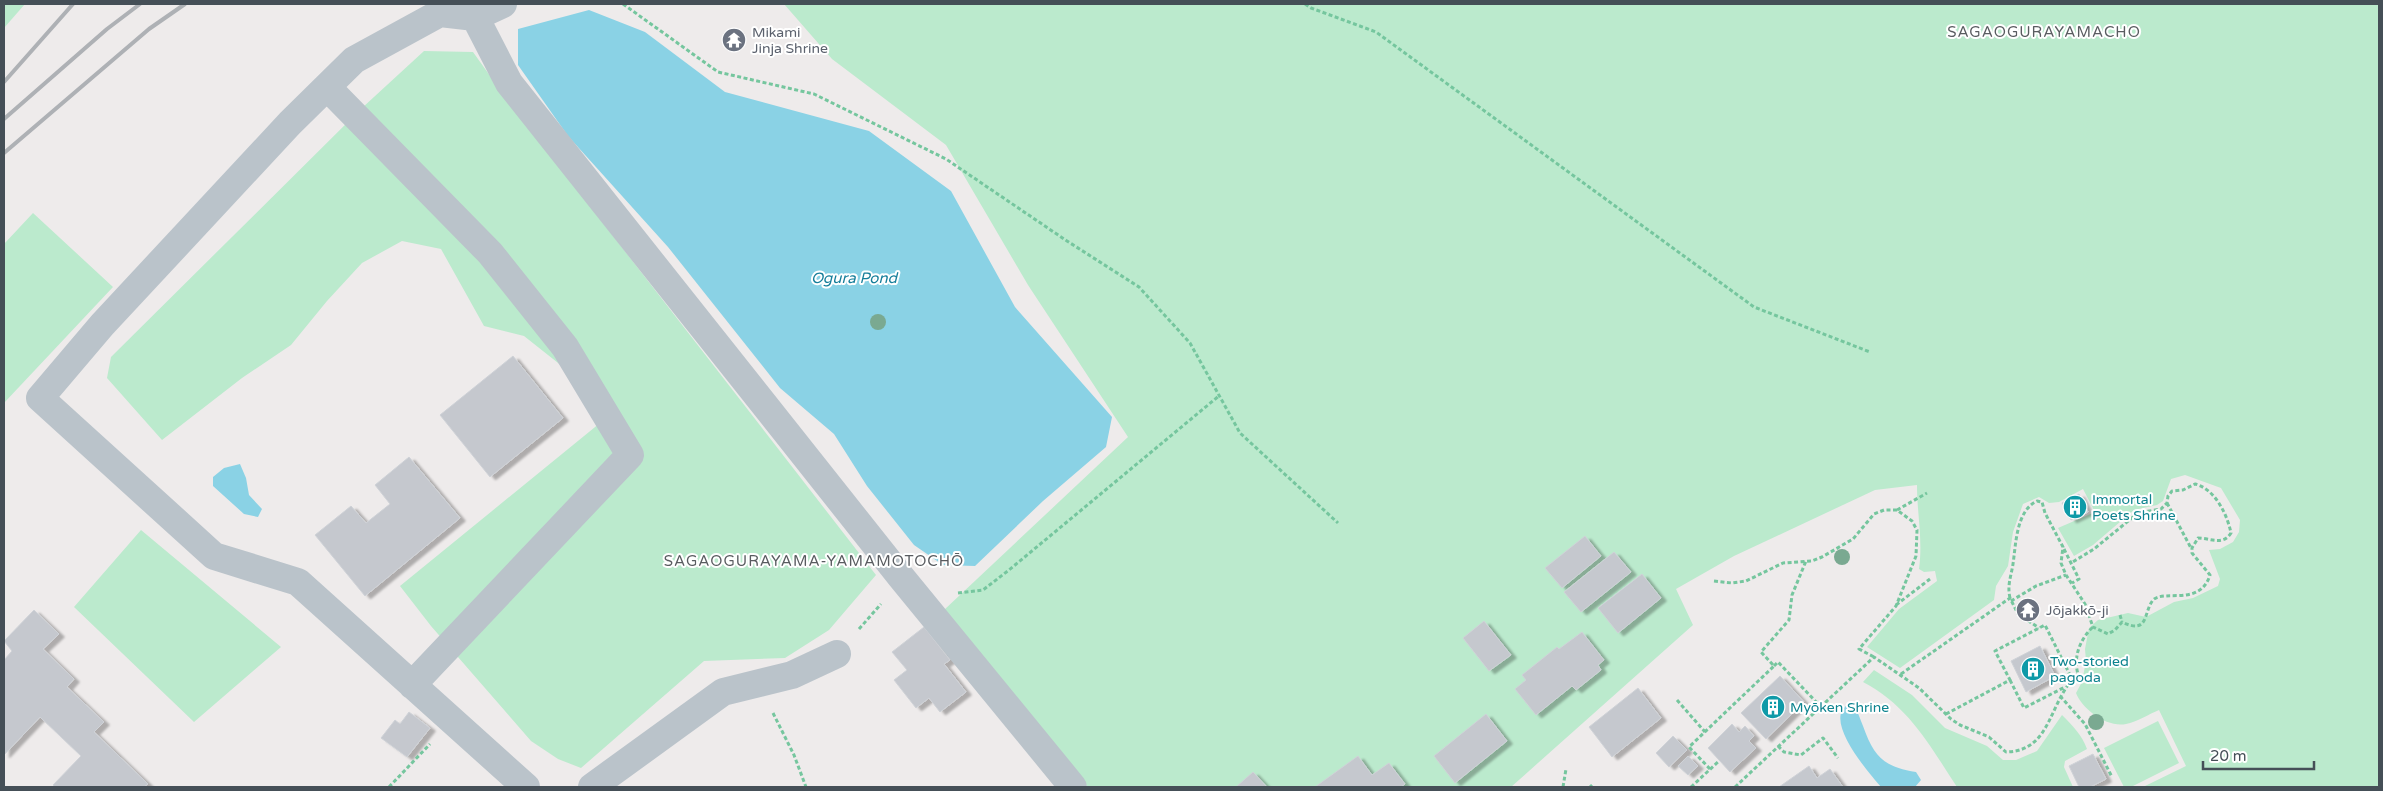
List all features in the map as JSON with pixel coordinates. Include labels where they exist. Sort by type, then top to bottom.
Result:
[{"type":"street","points":[[504,4],[474,17],[440,13],[354,60],[290,123],[102,325],[40,398],[214,556],[298,582],[526,787]]},
{"type":"street","points":[[474,17],[509,83],[911,590],[1073,787]]},
{"type":"street","points":[[327,86],[490,253],[565,347],[630,456],[412,685]]},
{"type":"street","points":[[592,787],[723,692],[792,675],[837,654]]},
{"type":"path","points":[[623,4],[718,72],[814,94],[946,159],[1139,287],[1190,343],[1240,433],[1338,523]]},
{"type":"path","points":[[1305,4],[1311,8],[1376,32],[1754,307],[1870,352]]},
{"type":"path","points":[[911,590],[927,584],[956,593],[983,590],[1220,395]]},
{"type":"path","points":[[2071,563],[2094,549],[2138,513],[2161,509],[2167,503],[2168,496],[2172,491],[2183,490],[2195,484],[2212,494],[2228,521],[2231,533],[2228,538],[2221,542],[2198,538],[2192,548]]},
{"type":"path","points":[[1896,510],[1926,493]]},
{"type":"path","points":[[2039,628],[2018,614],[2010,600],[2007,585],[2018,531],[2026,510],[2037,501],[2042,502],[2045,513],[2079,579],[2072,583]]},
{"type":"path","points":[[2122,622],[2131,626],[2141,624],[2146,618],[2154,600],[2161,596],[2181,597],[2194,593],[2208,581],[2210,575],[2194,557],[2192,548],[2167,503]]},
{"type":"path","points":[[1714,581],[1739,582],[1763,574],[1783,563],[1806,561],[1822,557],[1853,539],[1874,514],[1884,510],[1896,510],[1904,514],[1918,530],[1916,556],[1896,606]]},
{"type":"path","points":[[2063,547],[2061,563],[2066,576],[2085,604],[2093,627],[2108,634],[2115,630],[2122,622]]},
{"type":"path","points":[[1774,666],[1761,652],[1789,620],[1792,595],[1806,561]]},
{"type":"path","points":[[1900,674],[2010,600],[2036,586],[2066,576]]},
{"type":"path","points":[[1930,579],[1896,606],[1860,649],[1919,688],[1960,725],[1989,737],[2006,752],[2023,751],[2037,742],[2047,727],[2060,696],[2078,674],[2075,666],[2081,642],[2093,627]]},
{"type":"path","points":[[837,654],[886,599]]},
{"type":"path","points":[[2120,615],[2122,622]]},
{"type":"path","points":[[2067,686],[2024,708],[1995,651],[2045,625],[2072,679]]},
{"type":"path","points":[[1735,787],[1874,657]]},
{"type":"path","points":[[1710,769],[1690,747],[1778,662],[1821,707]]},
{"type":"path","points":[[1946,714],[2010,680]]},
{"type":"path","points":[[758,683],[794,755],[806,787]]},
{"type":"path","points":[[2060,696],[2085,724],[2112,777]]},
{"type":"path","points":[[1677,700],[1705,732]]},
{"type":"path","points":[[389,787],[452,720]]},
{"type":"path","points":[[1778,746],[1784,752],[1802,755],[1823,738],[1838,758]]},
{"type":"path","points":[[1691,787],[1719,760]]},
{"type":"path","points":[[1564,787],[1566,769]]},
{"type":"green space","points":[[4,4],[25,4],[4,28]]},
{"type":"green space","points":[[784,4],[2379,4],[2379,787],[2143,787],[2186,766],[2159,710],[2134,722],[2126,724],[2111,723],[2089,711],[2079,699],[2076,693],[2082,682],[2089,628],[2098,620],[2128,613],[2146,617],[2174,602],[2193,598],[2218,586],[2220,579],[2209,550],[2220,549],[2233,542],[2239,532],[2240,520],[2221,488],[2185,475],[2171,479],[2163,501],[2157,505],[2134,510],[2093,545],[2074,556],[2058,528],[2095,512],[2083,489],[2059,502],[2049,503],[2039,497],[2023,504],[2013,532],[2008,566],[1996,586],[1994,600],[1900,668],[1867,647],[1899,609],[1937,581],[1935,571],[1924,572],[1919,569],[1917,485],[1875,490],[1734,556],[1676,589],[1693,625],[1511,787],[1088,787],[944,610],[1128,437],[1028,285],[946,145],[832,59]]},
{"type":"green space","points":[[424,51],[473,52],[503,94],[876,575],[829,630],[785,658],[704,661],[581,768],[558,759],[531,741],[431,626],[400,586],[600,423],[572,374],[524,336],[484,326],[441,249],[402,241],[362,263],[327,301],[291,345],[242,378],[162,440],[107,378],[111,357],[362,108]]},
{"type":"green space","points":[[33,213],[113,287],[4,403],[4,244]]},
{"type":"green space","points":[[141,530],[281,647],[194,722],[74,607]]},
{"type":"green space","points":[[1874,670],[1912,695],[1945,728],[1987,746],[2003,760],[2016,760],[2037,751],[2062,715],[2080,735],[2087,749],[2065,761],[2064,767],[2073,787],[1957,787],[1928,742],[1906,715],[1879,692],[1863,682]]},
{"type":"green space","points":[[2158,721],[2179,763],[2131,787],[2124,787],[2104,748]]},
{"type":"water","name":"Ogura Pond","points":[[589,10],[645,32],[725,92],[869,131],[951,191],[1015,307],[1112,417],[1106,447],[1043,501],[975,566],[943,565],[914,545],[867,486],[834,434],[780,388],[668,247],[568,136],[518,65],[518,29]]},
{"type":"water","points":[[240,464],[246,478],[249,495],[262,509],[258,517],[244,514],[213,486],[213,477],[224,468]]},
{"type":"water","points":[[1848,703],[1854,705],[1871,746],[1876,753],[1896,767],[1916,772],[1921,780],[1915,787],[1881,787],[1869,772],[1854,753],[1843,731],[1841,713]]},
{"type":"building","points":[[513,356],[563,418],[490,477],[440,415]]},
{"type":"building","points":[[409,457],[460,518],[365,596],[315,535],[351,506],[366,523],[390,504],[375,485]]},
{"type":"building","name":"Immortal Poets Shrine","points":[[2079,494],[2088,512],[2071,520],[2062,503]]},
{"type":"building","points":[[1585,536],[1601,556],[1562,588],[1545,568]]},
{"type":"building","points":[[1614,552],[1631,572],[1581,612],[1564,592]]},
{"type":"building","points":[[1642,574],[1661,598],[1618,633],[1598,608]]},
{"type":"building","points":[[34,610],[59,634],[43,649],[74,679],[67,687],[104,722],[94,732],[148,784],[144,787],[55,787],[53,785],[81,756],[40,717],[4,755],[4,660],[12,651],[4,641]]},
{"type":"building","points":[[1484,621],[1511,655],[1489,671],[1463,638]]},
{"type":"building","points":[[924,627],[950,660],[944,664],[966,692],[940,712],[929,698],[916,708],[894,680],[907,670],[892,652]]},
{"type":"building","points":[[1582,632],[1604,660],[1598,665],[1601,670],[1576,690],[1572,686],[1536,715],[1515,689],[1526,680],[1522,675],[1557,647],[1559,649]]},
{"type":"building","name":"Two-storied pagoda","points":[[2040,646],[2055,676],[2026,692],[2011,661]]},
{"type":"building","name":"Myōken Shrine","points":[[1780,676],[1804,702],[1766,739],[1741,713]]},
{"type":"building","points":[[1638,688],[1661,718],[1612,757],[1589,727]]},
{"type":"building","points":[[409,712],[430,728],[407,757],[381,738],[395,720],[400,724]]},
{"type":"building","points":[[1486,714],[1507,741],[1455,783],[1434,756]]},
{"type":"building","points":[[1732,724],[1739,732],[1745,726],[1754,736],[1749,741],[1756,748],[1730,772],[1708,748]]},
{"type":"building","points":[[1673,736],[1687,750],[1669,767],[1656,753]]},
{"type":"building","points":[[2093,754],[2106,779],[2090,787],[2079,787],[2069,766]]},
{"type":"building","points":[[1358,756],[1372,775],[1389,763],[1405,784],[1401,787],[1315,787]]},
{"type":"building","points":[[1688,756],[1698,766],[1688,775],[1678,766]]},
{"type":"building","points":[[1809,766],[1817,778],[1830,769],[1843,787],[1779,787]]},
{"type":"building","points":[[1253,772],[1267,787],[1236,787]]},
{"type":"railway","points":[[4,82],[73,4]]},
{"type":"railway","points":[[4,119],[107,29],[140,4]]},
{"type":"railway","points":[[4,153],[149,29],[185,4]]},
{"type":"place","name":"Mikami Jinja Shrine","points":[[734,40]]},
{"type":"place","name":"Immortal Poets Shrine","points":[[2075,507]]},
{"type":"place","name":"Jōjakkō-ji","points":[[2028,610]]},
{"type":"place","name":"Two-storied pagoda","points":[[2033,669]]},
{"type":"place","name":"Myōken Shrine","points":[[1773,707]]},
{"type":"district","name":"SAGAOGURAYAMACHO","points":[[2044,32]]},
{"type":"district","name":"SAGAOGURAYAMA-YAMAMOTOCHŌ","points":[[814,561]]}]
